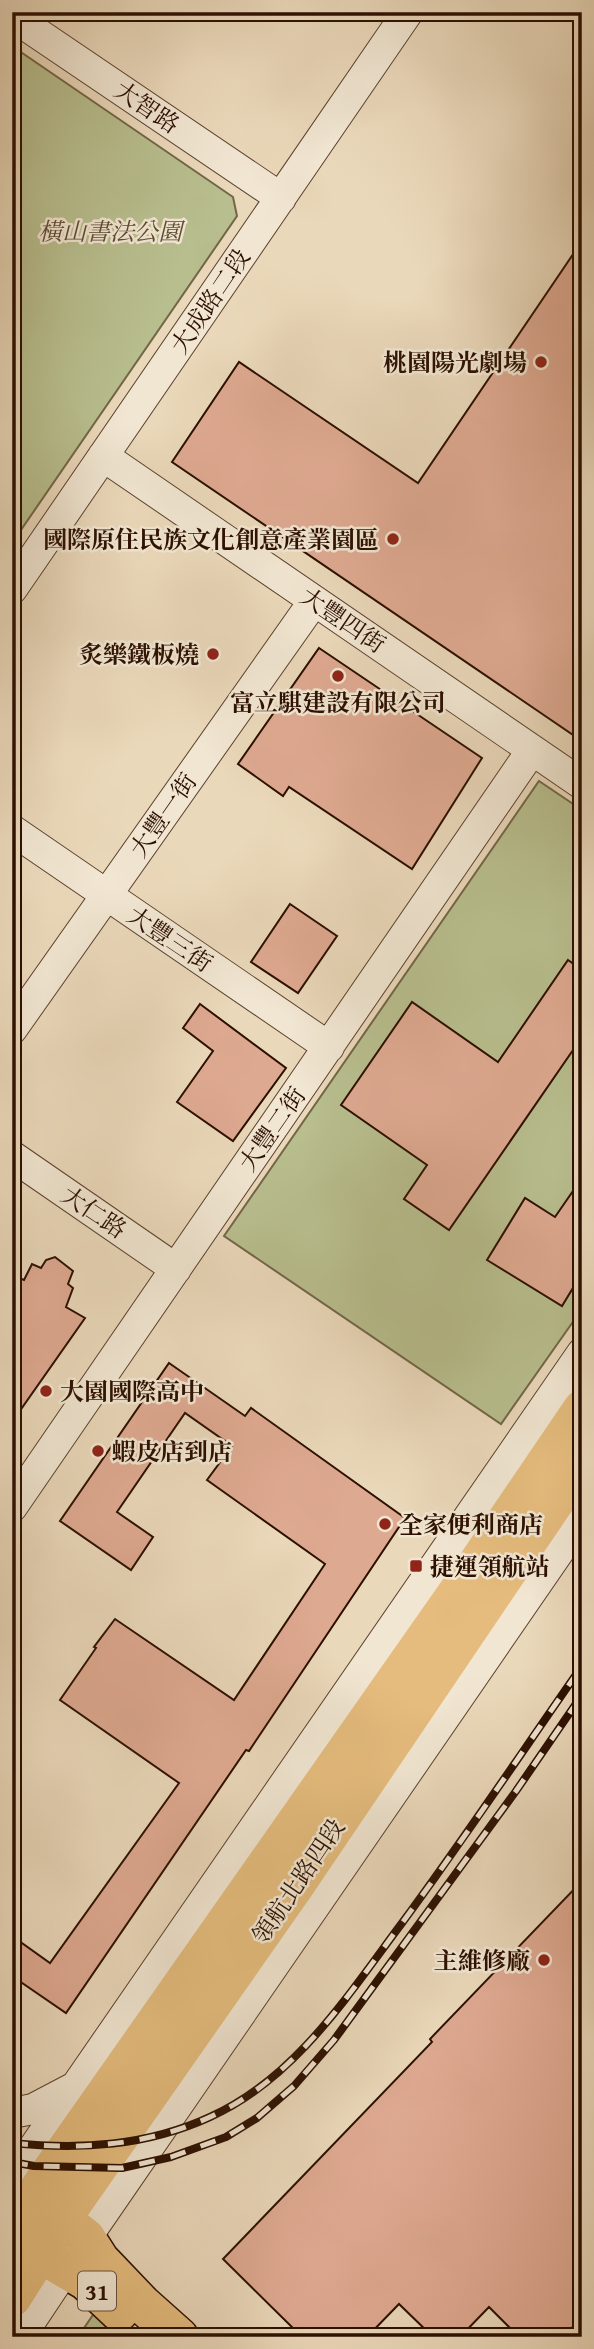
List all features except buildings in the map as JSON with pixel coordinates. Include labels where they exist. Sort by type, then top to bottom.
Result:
[{"type":"main road","name":"領航北路四段","points":[[12,2298],[39,2254],[41,2202],[582,1409]]},
{"type":"main road","name":"領航北路四段","points":[[12,2229],[41,2202],[295,1885],[582,1462]]},
{"type":"main road","points":[[41,2202],[142,2304],[179,2337]]},
{"type":"main road","name":"31","points":[[39,2254],[86,2281],[146,2337]]},
{"type":"street","name":"大成路二段","points":[[12,589],[408,12]]},
{"type":"street","name":"大智路","points":[[12,16],[281,198]]},
{"type":"street","name":"大豐四街","points":[[103,456],[582,784]]},
{"type":"street","name":"大豐一街","points":[[12,1029],[314,601]]},
{"type":"street","name":"大豐二街","points":[[12,1507],[532,750]]},
{"type":"street","name":"大豐三街","points":[[12,830],[329,1047]]},
{"type":"street","name":"大仁路","points":[[12,1156],[176,1269]]},
{"type":"street","name":"領航北路四段","points":[[41,2202],[79,2085],[582,1353]]},
{"type":"street","name":"領航北路四段","points":[[41,2202],[582,1518]]},
{"type":"street","points":[[12,2113],[33,2109],[79,2085]]},
{"type":"street","name":"領航北路四段","points":[[20,2337],[39,2254]]},
{"type":"green space","name":"橫山書法公園","points":[[12,46],[233,197],[237,216],[12,543]]},
{"type":"green space","points":[[539,781],[582,810],[582,1309],[501,1424],[224,1236]]},
{"type":"green space","points":[[99,2306],[133,2337],[85,2337],[82,2331]]},
{"type":"railway","points":[[12,2143],[63,2146],[138,2140],[186,2127],[210,2117],[240,2101],[268,2081],[294,2058],[340,2006],[448,1860],[582,1666]]},
{"type":"railway","points":[[12,2162],[34,2166],[122,2168],[171,2157],[226,2137],[257,2118],[294,2086],[334,2040],[516,1791],[582,1695]]},
{"type":"place","name":"桃園陽光劇場","points":[[541,362]]},
{"type":"place","name":"國際原住民族文化創意產業園區","points":[[393,539]]},
{"type":"place","name":"炙樂鐵板燒","points":[[213,654]]},
{"type":"place","name":"富立騏建設有限公司","points":[[338,676]]},
{"type":"place","name":"大園國際高中","points":[[46,1391]]},
{"type":"place","name":"蝦皮店到店","points":[[98,1451]]},
{"type":"place","name":"全家便利商店","points":[[385,1524]]},
{"type":"place","name":"捷運領航站","points":[[416,1566]]},
{"type":"place","name":"主維修廠","points":[[544,1960]]}]
